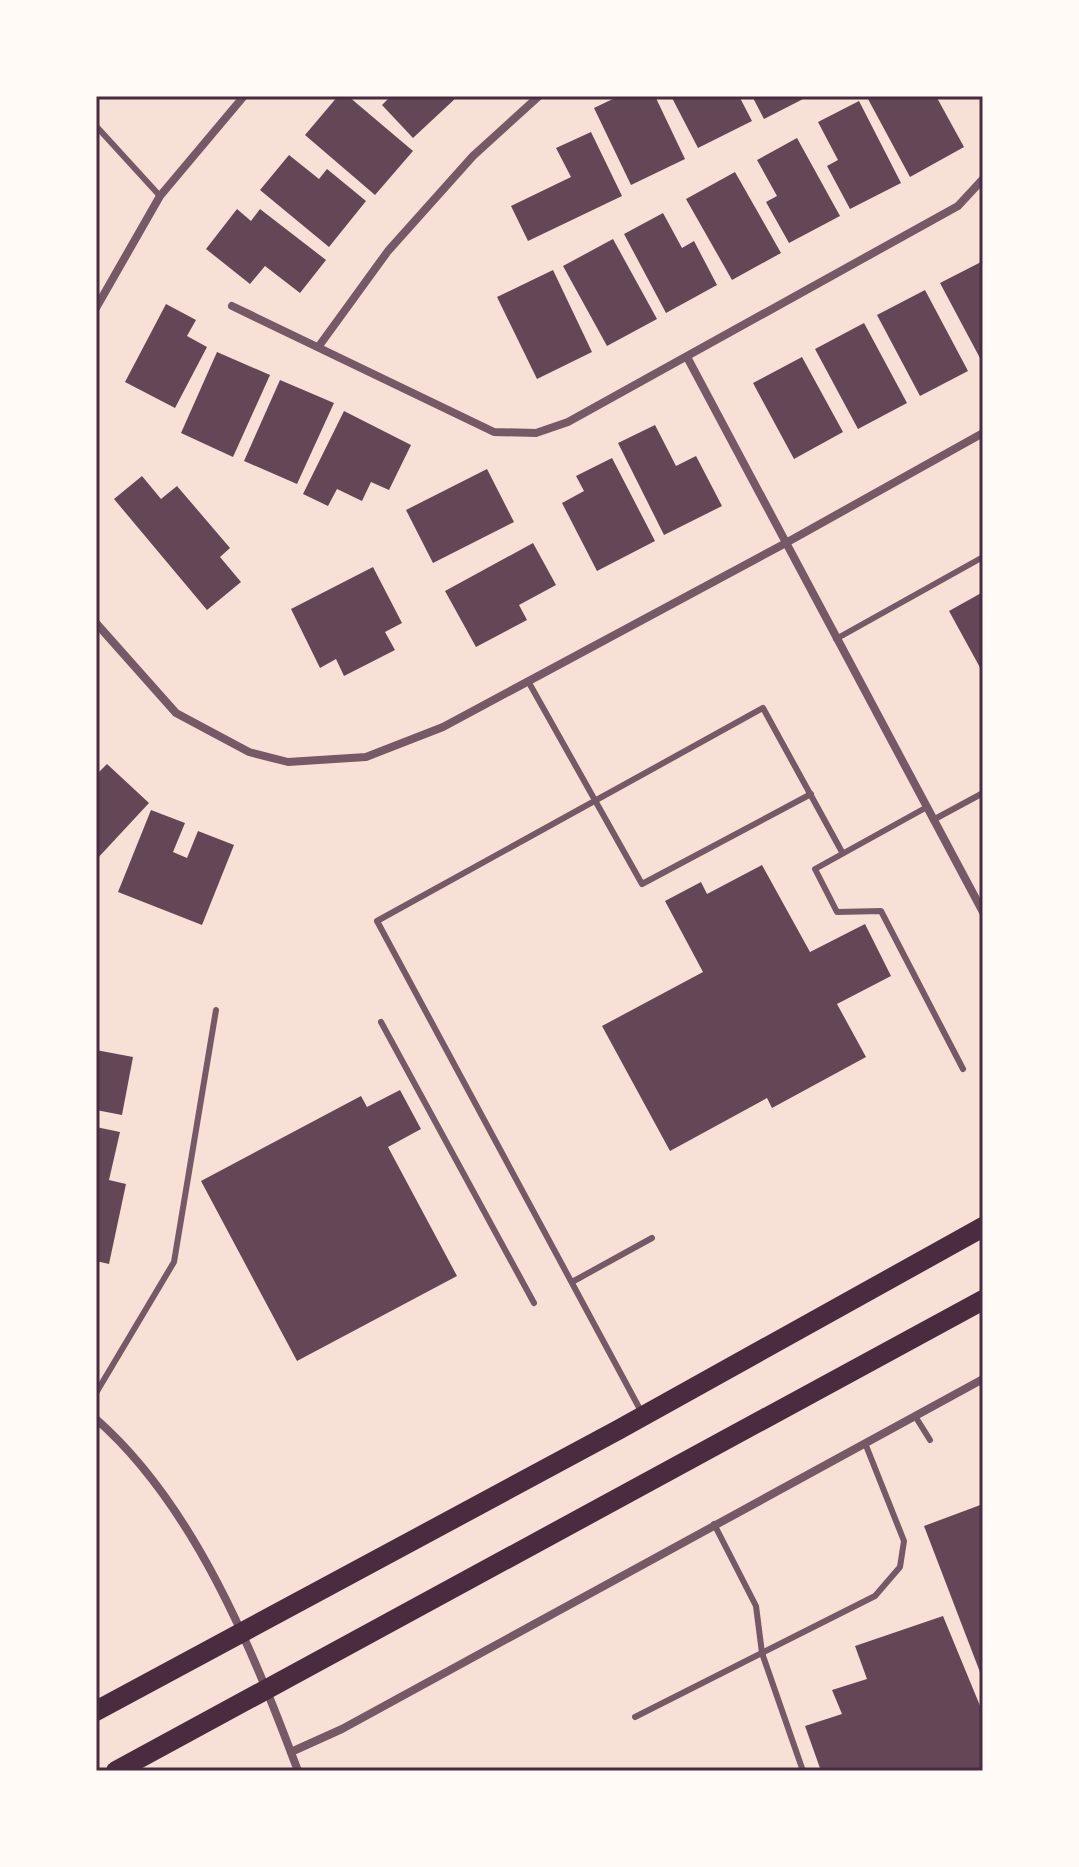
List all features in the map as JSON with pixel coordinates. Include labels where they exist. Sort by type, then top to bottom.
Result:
[{"type":"main road","points":[[96,1711],[644,1416],[983,1227]]},
{"type":"main road","points":[[116,1771],[983,1300]]},
{"type":"street","points":[[96,308],[160,196],[244,96]]},
{"type":"street","points":[[319,346],[388,251],[473,156],[539,96]]},
{"type":"street","points":[[232,306],[494,432],[536,433],[568,422],[958,206],[983,179]]},
{"type":"street","points":[[687,357],[765,499],[784,544],[983,912]]},
{"type":"street","points":[[96,623],[176,713],[249,752],[288,762],[366,757],[443,727],[983,433]]},
{"type":"street","points":[[291,1752],[342,1729],[983,1379]]},
{"type":"street","points":[[96,1419],[147,1473],[219,1588],[267,1688],[298,1771]]},
{"type":"lane","points":[[96,126],[160,196]]},
{"type":"lane","points":[[835,639],[983,557]]},
{"type":"lane","points":[[528,681],[642,884],[811,794]]},
{"type":"lane","points":[[644,1416],[377,921],[763,708],[842,852]]},
{"type":"lane","points":[[933,820],[983,793]]},
{"type":"lane","points":[[927,807],[815,869],[837,912],[881,911],[963,1069]]},
{"type":"lane","points":[[96,1393],[174,1262],[216,1010]]},
{"type":"lane","points":[[381,1022],[534,1303]]},
{"type":"lane","points":[[572,1282],[652,1238]]},
{"type":"lane","points":[[915,1416],[930,1440]]},
{"type":"lane","points":[[635,1717],[875,1596],[900,1567],[904,1541],[865,1443]]},
{"type":"lane","points":[[714,1524],[756,1606],[762,1653],[803,1771]]},
{"type":"building","points":[[338,96],[348,96],[413,151],[375,195],[305,135]]},
{"type":"building","points":[[391,96],[458,96],[413,138],[382,105]]},
{"type":"building","points":[[619,96],[655,96],[685,159],[631,185],[594,108]]},
{"type":"building","points":[[671,96],[739,96],[752,121],[698,148]]},
{"type":"building","points":[[752,96],[809,96],[764,119]]},
{"type":"building","points":[[873,96],[936,96],[964,147],[910,177],[868,99]]},
{"type":"building","points":[[859,101],[901,183],[850,209],[827,166],[838,160],[818,122]]},
{"type":"building","points":[[591,132],[622,196],[528,241],[511,206],[571,177],[556,148]]},
{"type":"building","points":[[797,138],[840,216],[789,243],[766,202],[777,196],[757,160]]},
{"type":"building","points":[[289,155],[319,179],[327,169],[366,201],[329,247],[260,190]]},
{"type":"building","points":[[735,172],[781,253],[732,280],[686,199]]},
{"type":"building","points":[[237,209],[251,221],[260,209],[326,260],[300,293],[265,266],[250,284],[206,249]]},
{"type":"building","points":[[663,213],[682,248],[694,241],[717,285],[666,313],[624,234]]},
{"type":"building","points":[[613,239],[657,319],[607,346],[563,266]]},
{"type":"building","points":[[983,261],[983,359],[981,360],[940,283]]},
{"type":"building","points":[[553,270],[592,352],[537,379],[497,297]]},
{"type":"building","points":[[925,290],[968,371],[920,396],[877,315]]},
{"type":"building","points":[[166,304],[196,320],[187,336],[207,347],[175,408],[125,382]]},
{"type":"building","points":[[864,323],[907,403],[858,429],[815,349]]},
{"type":"building","points":[[217,352],[270,375],[233,457],[181,433]]},
{"type":"building","points":[[802,357],[843,432],[794,459],[753,383]]},
{"type":"building","points":[[280,380],[334,403],[297,484],[244,461]]},
{"type":"building","points":[[344,411],[411,445],[389,490],[371,482],[362,501],[337,489],[328,506],[303,494]]},
{"type":"building","points":[[655,425],[676,466],[696,456],[722,506],[664,535],[618,443]]},
{"type":"building","points":[[612,458],[655,541],[597,571],[562,503],[584,491],[576,476]]},
{"type":"building","points":[[487,469],[514,522],[433,563],[406,510]]},
{"type":"building","points":[[142,476],[161,499],[177,486],[230,548],[220,557],[241,582],[207,610],[114,499]]},
{"type":"building","points":[[533,543],[556,585],[519,605],[527,620],[476,647],[445,591]]},
{"type":"building","points":[[373,567],[402,623],[385,632],[395,650],[344,676],[336,659],[320,668],[291,609]]},
{"type":"building","points":[[983,592],[983,673],[949,611]]},
{"type":"building","points":[[107,764],[149,803],[96,860],[96,775]]},
{"type":"building","points":[[151,810],[185,823],[173,852],[187,858],[198,831],[234,845],[202,925],[118,892]]},
{"type":"building","points":[[762,865],[810,952],[865,924],[891,976],[837,1004],[866,1057],[772,1108],[767,1098],[670,1151],[602,1026],[703,972],[665,901],[701,882],[707,894]]},
{"type":"building","points":[[96,1050],[133,1057],[122,1115],[96,1110]]},
{"type":"building","points":[[400,1090],[421,1129],[388,1147],[457,1276],[297,1361],[201,1181],[361,1096],[367,1107]]},
{"type":"building","points":[[96,1127],[120,1132],[109,1180],[126,1184],[109,1264],[96,1261]]},
{"type":"building","points":[[983,1504],[983,1680],[924,1526]]},
{"type":"building","points":[[943,1616],[983,1713],[983,1771],[821,1771],[805,1726],[842,1714],[832,1690],[867,1679],[855,1646]]}]
